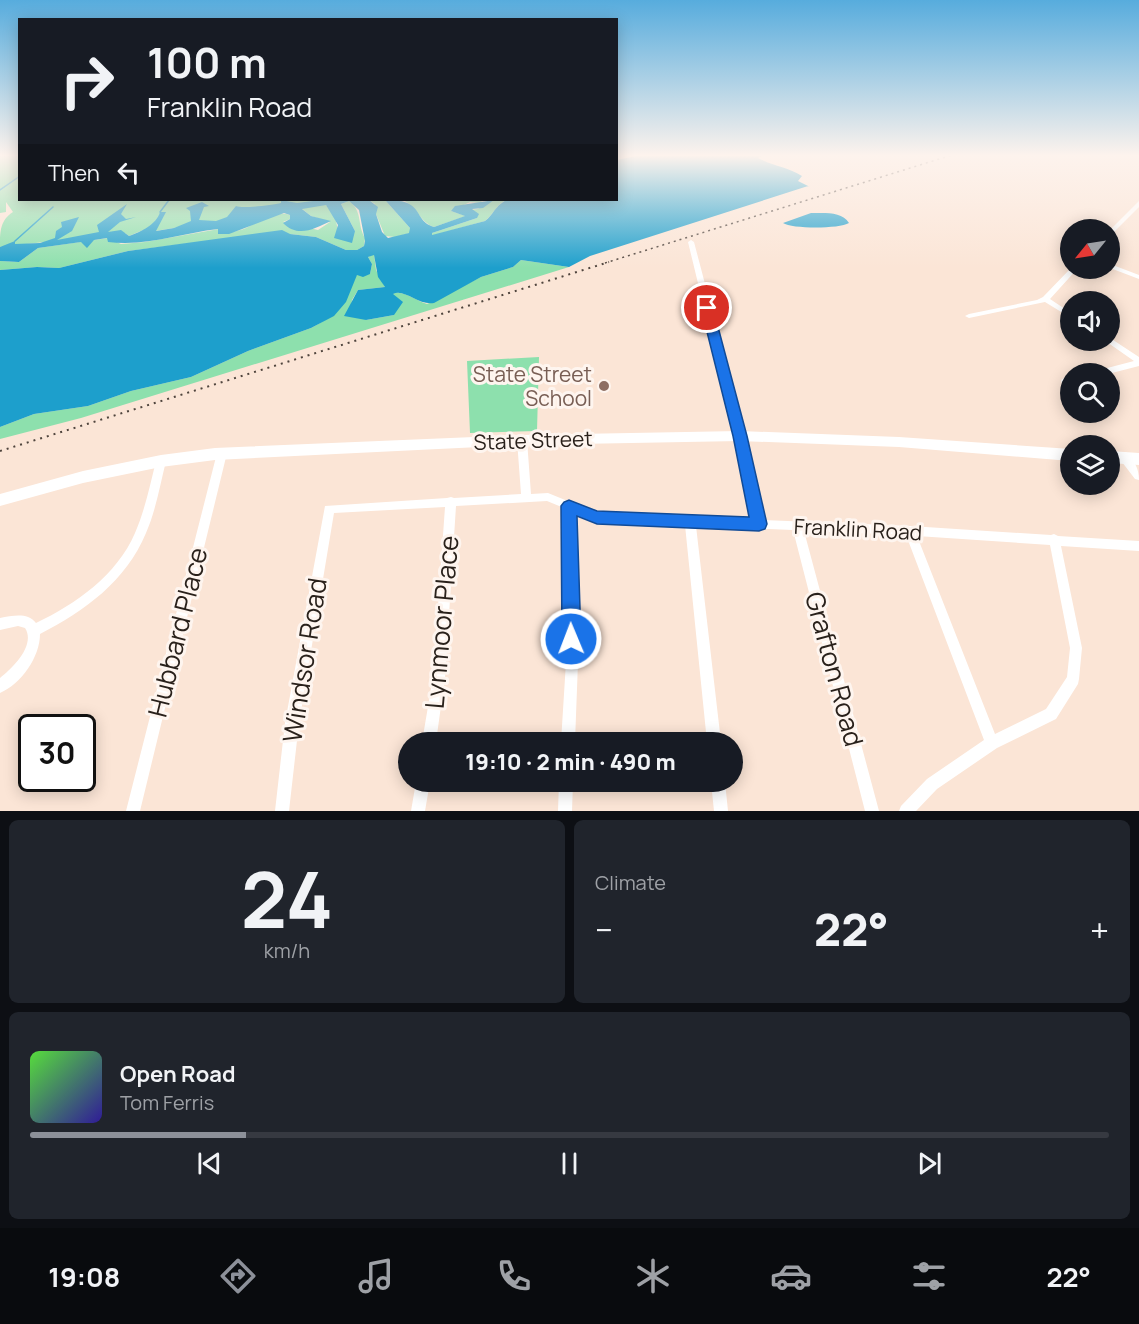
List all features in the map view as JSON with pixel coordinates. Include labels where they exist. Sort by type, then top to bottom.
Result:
[{"type":"main road","name":"State Street","points":[[0,500],[83,477],[160,461],[222,453],[522,440],[740,436],[899,442],[1060,454]]},
{"type":"street","points":[[1120,223],[1139,203]]},
{"type":"street","points":[[691,242],[740,436],[759,524]]},
{"type":"street","points":[[1120,270],[1139,277]]},
{"type":"street","points":[[969,316],[1046,299],[1065,279]]},
{"type":"street","points":[[1046,299],[1060,309]]},
{"type":"street","points":[[1120,349],[1139,362]]},
{"type":"street","points":[[1120,367],[1139,362]]},
{"type":"street","points":[[522,440],[526,498]]},
{"type":"street","name":"Hubbard Place","points":[[133,811],[222,453]]},
{"type":"street","points":[[1125,458],[1139,476]]},
{"type":"street","points":[[34,631],[57,620],[98,591],[126,558],[144,522],[160,461]]},
{"type":"street","name":"Franklin Road","points":[[329,509],[451,501],[556,499],[597,517],[909,531],[1139,546]]},
{"type":"street","name":"Lynmoor Place","points":[[431,732],[439,676],[451,501]]},
{"type":"street","points":[[568,732],[572,662],[569,506]]},
{"type":"street","name":"Windsor Road","points":[[282,811],[292,723],[329,509]]},
{"type":"street","points":[[690,522],[713,732]]},
{"type":"street","name":"Grafton Road","points":[[798,527],[872,811]]},
{"type":"street","points":[[909,531],[992,743]]},
{"type":"street","points":[[906,811],[932,784],[992,743],[1051,714],[1073,679],[1076,648],[1054,540]]},
{"type":"street","points":[[0,624],[19,621],[28,624],[34,631],[36,639],[27,661],[0,686]]},
{"type":"street","points":[[418,811],[421,792]]},
{"type":"street","points":[[565,811],[566,792]]},
{"type":"street","points":[[719,792],[721,811]]},
{"type":"green space","points":[[0,193],[18,193],[18,201],[349,201],[356,209],[365,238],[364,246],[357,250],[346,250],[316,237],[290,234],[247,236],[128,251],[59,268],[0,270],[0,261],[19,262],[38,248],[108,238],[121,244],[145,242],[219,229],[218,234],[243,229],[267,217],[279,214],[290,215],[290,219],[283,222],[318,230],[330,222],[311,216],[301,208],[155,231],[143,230],[129,236],[125,233],[0,247],[3,223],[13,212],[6,202],[6,212],[0,213]],"holes":[[[347,202],[341,204],[355,231],[338,230],[335,217],[326,205]]]},
{"type":"green space","points":[[370,201],[386,201],[410,228],[410,233],[395,237],[385,236],[376,214],[375,204]]},
{"type":"green space","points":[[405,201],[482,201],[480,203],[470,202],[451,211],[466,216],[434,227],[429,225]]},
{"type":"green space","points":[[492,201],[505,201],[485,221],[431,236],[432,233],[477,218],[470,210],[478,209]]},
{"type":"green space","points":[[374,254],[376,270],[385,287],[358,290],[351,307],[366,320],[394,315],[392,294],[405,294],[427,304],[481,277],[513,267],[521,260],[569,267],[81,418],[0,439],[0,427],[34,414],[88,406],[131,391],[191,377],[248,351],[311,328],[336,312],[349,293],[357,274],[370,274],[372,264],[368,257]]},
{"type":"green space","points":[[539,357],[537,431],[470,433],[467,361]]},
{"type":"water","points":[[618,193],[787,193],[590,256],[569,267],[521,260],[513,267],[481,277],[434,303],[423,302],[397,293],[393,294],[403,302],[394,315],[366,320],[344,316],[358,290],[385,287],[378,277],[374,255],[368,257],[372,264],[370,274],[363,277],[357,275],[346,302],[334,316],[311,328],[248,351],[191,377],[131,391],[88,406],[34,414],[0,427],[0,270],[59,268],[128,251],[282,230],[290,234],[316,237],[346,250],[357,250],[364,246],[365,241],[359,210],[349,201],[370,201],[378,207],[376,214],[382,232],[388,238],[409,233],[410,228],[386,201],[398,201],[413,206],[427,224],[434,227],[465,216],[451,211],[455,206],[493,201],[483,208],[472,209],[479,214],[477,218],[432,233],[432,235],[485,221],[505,201],[618,201]]},
{"type":"water","points":[[286,201],[297,203],[349,201],[341,204],[355,231],[352,243],[334,238],[338,225],[326,205],[302,209],[311,216],[331,221],[306,231],[289,228],[283,223],[290,219],[290,215],[284,213],[229,234],[218,234],[218,229],[136,243],[108,242],[107,238],[94,240],[87,248],[81,242],[38,248],[19,262],[0,261],[0,247],[15,241],[15,244],[40,243],[55,238],[56,231],[62,227],[61,222],[79,217],[72,231],[57,240],[99,232],[97,225],[127,204],[121,214],[126,219],[136,217],[120,222],[108,232],[121,230],[129,236],[152,224],[160,212],[166,212],[156,231],[174,228],[191,221],[190,211],[186,208],[202,202],[209,206],[204,207],[199,220],[216,221],[227,217],[236,206],[264,206]]},
{"type":"water","points":[[811,213],[842,216],[849,223],[816,228],[783,223]]},
{"type":"waterway","points":[[160,212],[168,201]]},
{"type":"waterway","points":[[15,241],[53,207]]},
{"type":"railway","points":[[605,263],[830,193]]},
{"type":"railway","points":[[0,451],[609,262]]},
{"type":"place","name":"State Street School","points":[[604,386]]},
{"type":"route","points":[[571,639],[569,506],[597,517],[759,524],[740,436],[722,374],[707,308]]}]
